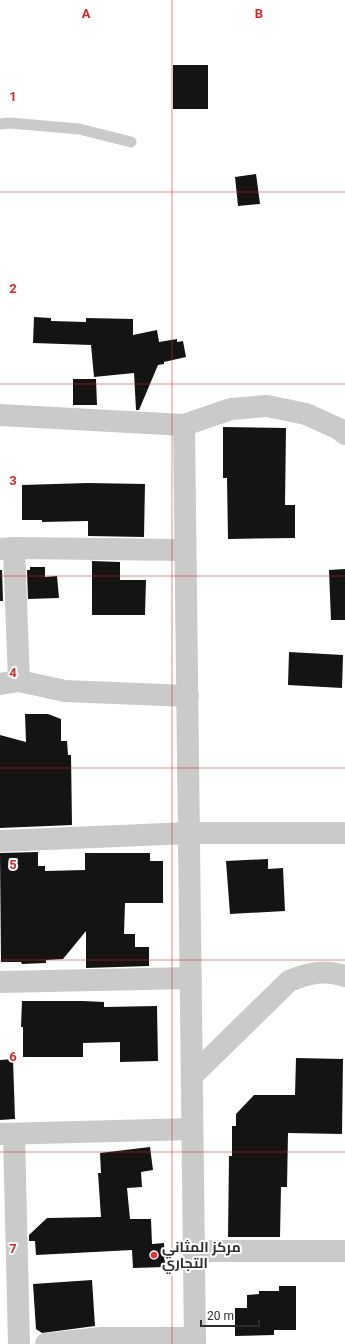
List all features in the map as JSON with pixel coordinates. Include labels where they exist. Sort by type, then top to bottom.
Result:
[{"type":"street","points":[[0,415],[184,425],[231,409],[268,406],[306,414],[339,429],[345,434]]},
{"type":"street","points":[[46,1344],[101,1338],[195,1341],[184,425]]},
{"type":"street","points":[[185,550],[7,548],[9,683],[65,690],[188,696]]},
{"type":"street","points":[[0,841],[190,833],[345,833]]},
{"type":"street","points":[[192,1076],[289,981],[310,973],[334,973],[345,976]]},
{"type":"street","points":[[0,982],[191,978]]},
{"type":"street","points":[[19,1344],[7,1134],[192,1130]]},
{"type":"street","points":[[193,1251],[345,1251]]},
{"type":"lane","points":[[0,124],[10,123],[79,129],[131,142]]},
{"type":"building","points":[[173,65],[208,65],[208,109],[173,109]]},
{"type":"building","points":[[256,174],[260,204],[238,206],[235,177]]},
{"type":"building","points":[[34,317],[51,318],[51,321],[86,322],[86,318],[133,319],[133,335],[157,330],[159,342],[177,339],[177,342],[183,341],[186,357],[164,362],[164,364],[158,365],[139,410],[136,410],[134,373],[94,377],[91,345],[33,343]]},
{"type":"building","points":[[73,379],[96,379],[97,405],[73,405]]},
{"type":"building","points":[[223,427],[286,428],[285,505],[295,505],[295,538],[228,539],[227,478],[223,478]]},
{"type":"building","points":[[88,483],[145,484],[144,537],[88,536],[88,521],[42,522],[42,520],[22,520],[22,485]]},
{"type":"building","points":[[92,561],[120,562],[120,580],[146,580],[145,615],[92,615]]},
{"type":"building","points":[[30,567],[45,567],[45,577],[57,576],[59,598],[28,599],[27,570],[30,570]]},
{"type":"building","points":[[345,569],[345,620],[331,620],[329,570]]},
{"type":"building","points":[[0,570],[2,570],[3,601],[0,601]]},
{"type":"building","points":[[289,652],[343,655],[342,688],[288,685]]},
{"type":"building","points":[[25,714],[48,714],[61,719],[61,741],[67,741],[68,755],[71,755],[72,825],[0,828],[0,735],[26,742]]},
{"type":"building","points":[[38,852],[38,866],[45,866],[45,871],[85,870],[85,853],[150,853],[150,861],[163,861],[163,903],[125,903],[124,934],[135,934],[135,947],[149,947],[149,966],[86,968],[86,931],[63,959],[46,960],[46,963],[22,964],[21,962],[1,962],[0,853]]},
{"type":"building","points":[[268,859],[268,869],[283,868],[285,911],[230,914],[226,861]]},
{"type":"building","points":[[22,1001],[104,1002],[104,1007],[157,1006],[158,1061],[120,1062],[120,1042],[83,1043],[83,1057],[23,1057],[23,1027],[21,1027]]},
{"type":"building","points":[[296,1058],[343,1059],[342,1134],[288,1133],[287,1187],[281,1187],[280,1237],[228,1237],[229,1156],[232,1156],[232,1126],[236,1126],[236,1114],[254,1095],[295,1095]]},
{"type":"building","points":[[13,1059],[15,1119],[0,1120],[0,1060]]},
{"type":"building","points":[[150,1147],[153,1170],[141,1172],[142,1187],[127,1188],[130,1219],[151,1219],[152,1244],[164,1243],[165,1267],[133,1268],[132,1250],[36,1255],[35,1241],[29,1241],[29,1235],[47,1218],[101,1217],[98,1173],[101,1173],[100,1153]]},
{"type":"building","points":[[92,1280],[95,1326],[42,1333],[36,1329],[33,1284]]},
{"type":"building","points":[[279,1286],[296,1286],[296,1330],[274,1330],[274,1335],[235,1336],[235,1308],[247,1308],[247,1295],[259,1294],[259,1291],[279,1291]]},
{"type":"place","name":"مركز المثاني التجاري","points":[[154,1255]]}]
